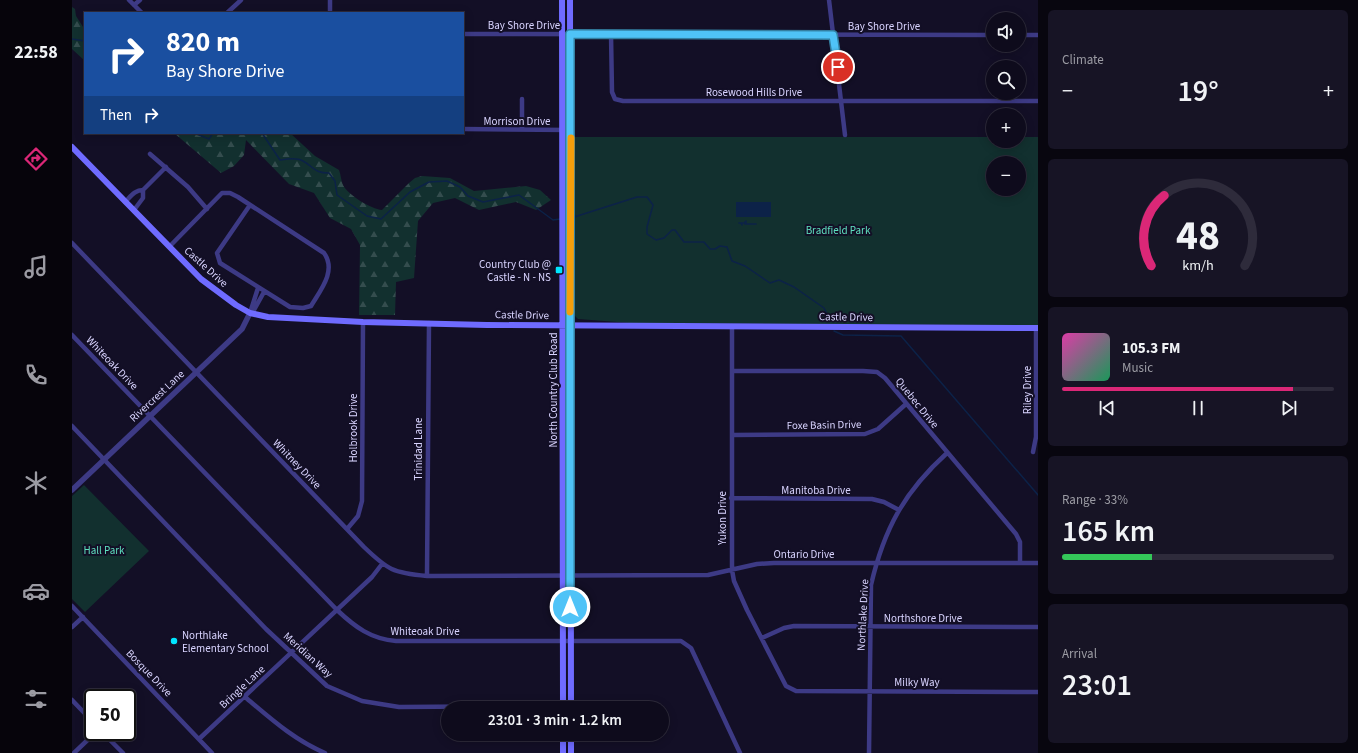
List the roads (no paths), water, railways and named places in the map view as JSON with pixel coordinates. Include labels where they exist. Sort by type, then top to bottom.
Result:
[{"type":"main road","name":"North Country Club Road","points":[[562,0],[563,701]]},
{"type":"main road","name":"North Country Club Road","points":[[570,0],[571,701]]},
{"type":"main road","name":"Castle Drive","points":[[72,147],[201,279],[236,305],[250,313],[283,319],[562,326],[1037,328]]},
{"type":"main road","points":[[562,178],[571,178]]},
{"type":"main road","points":[[563,445],[571,445]]},
{"type":"main road","points":[[563,741],[563,753]]},
{"type":"main road","points":[[571,741],[571,753]]},
{"type":"street","points":[[129,0],[141,12]]},
{"type":"street","points":[[134,5],[140,0]]},
{"type":"street","points":[[228,12],[241,0]]},
{"type":"street","points":[[330,0],[330,12]]},
{"type":"street","points":[[829,0],[845,135]]},
{"type":"street","name":"Bay Shore Drive","points":[[464,34],[986,35]]},
{"type":"street","name":"Rosewood Hills Drive","points":[[611,34],[612,92],[615,99],[631,102],[1038,101]]},
{"type":"street","points":[[1026,35],[1038,35]]},
{"type":"street","points":[[522,99],[522,130]]},
{"type":"street","name":"Morrison Drive","points":[[464,130],[570,130]]},
{"type":"street","points":[[150,154],[188,187],[207,209]]},
{"type":"street","points":[[134,210],[143,198],[144,190],[166,167]]},
{"type":"street","points":[[125,202],[139,190],[144,190]]},
{"type":"street","points":[[170,246],[222,193],[230,193],[250,205],[324,253],[327,257],[327,280],[311,306],[290,308],[220,263],[217,253],[250,205]]},
{"type":"street","name":"Whitney Drive","points":[[72,243],[347,529],[382,564],[391,570],[403,574],[427,576],[571,574]]},
{"type":"street","points":[[250,313],[258,288]]},
{"type":"street","points":[[250,313],[254,310],[264,292]]},
{"type":"street","name":"Rivercrest Lane","points":[[72,490],[242,329],[250,313]]},
{"type":"street","name":"Holbrook Drive","points":[[347,529],[358,516],[362,501],[363,322]]},
{"type":"street","name":"Trinidad Lane","points":[[427,576],[429,323]]},
{"type":"street","name":"Yukon Drive","points":[[732,326],[732,570],[734,581],[786,686],[796,691]]},
{"type":"street","name":"Riley Drive","points":[[1033,452],[1036,437],[1037,328]]},
{"type":"street","name":"Whiteoak Drive","points":[[72,334],[337,610],[363,632],[384,640],[659,640],[686,643],[694,655],[740,753]]},
{"type":"street","name":"Quebec Drive","points":[[732,371],[877,372],[885,378],[1016,534],[1020,542],[1020,563]]},
{"type":"street","name":"Foxe Basin Drive","points":[[732,435],[865,434],[878,429],[906,404]]},
{"type":"street","name":"Meridian Way","points":[[72,426],[291,653],[327,686],[362,701],[399,707],[441,707]]},
{"type":"street","name":"Northlake Drive","points":[[869,753],[871,585],[876,563],[888,531],[907,495],[926,471],[947,453]]},
{"type":"street","name":"Manitoba Drive","points":[[731,498],[872,499],[884,502],[899,510]]},
{"type":"street","name":"Ontario Drive","points":[[571,574],[708,575],[756,564],[774,563],[1038,563]]},
{"type":"street","name":"Bringle Lane","points":[[199,739],[372,577],[382,564]]},
{"type":"street","name":"Bosque Drive","points":[[72,606],[212,753]]},
{"type":"street","points":[[72,627],[83,617]]},
{"type":"street","name":"Northshore Drive","points":[[762,638],[784,628],[794,626],[1038,627]]},
{"type":"street","name":"Milky Way","points":[[796,691],[1038,692]]},
{"type":"street","points":[[245,697],[286,732],[311,747],[325,753]]},
{"type":"street","points":[[72,700],[84,713]]},
{"type":"street","points":[[74,753],[87,741]]},
{"type":"street","points":[[111,741],[122,753]]},
{"type":"water","points":[[736,202],[771,202],[771,217],[736,217]]},
{"type":"waterway","points":[[72,39],[84,41]]},
{"type":"waterway","points":[[196,134],[209,139],[212,134]]},
{"type":"waterway","points":[[263,134],[280,160],[297,159],[307,163],[317,171],[329,173],[335,181],[337,195],[367,216],[381,219],[410,192],[429,182],[447,181],[460,187],[468,196],[483,202],[519,195],[553,220],[560,219]]},
{"type":"waterway","points":[[571,218],[637,197],[647,197],[653,205],[647,227],[647,234],[656,240],[664,238],[672,230],[675,230],[684,242],[704,242],[710,249],[715,249],[720,246],[727,247],[732,261],[745,266],[770,283],[779,280],[794,287],[824,308],[828,316]]},
{"type":"waterway","points":[[741,223],[746,223],[746,221],[745,222]]},
{"type":"waterway","points":[[739,223],[742,223],[742,225],[741,223]]},
{"type":"waterway","points":[[745,224],[756,224]]},
{"type":"waterway","points":[[834,331],[843,335],[901,336],[1038,495]]},
{"type":"place","name":"Country Club @ Castle - N - NS","points":[[559,270]]},
{"type":"place","name":"Northlake Elementary School","points":[[174,641]]},
{"type":"park label","name":"Bradfield Park","points":[[838,230]]},
{"type":"park label","name":"Hall Park","points":[[104,550]]}]
